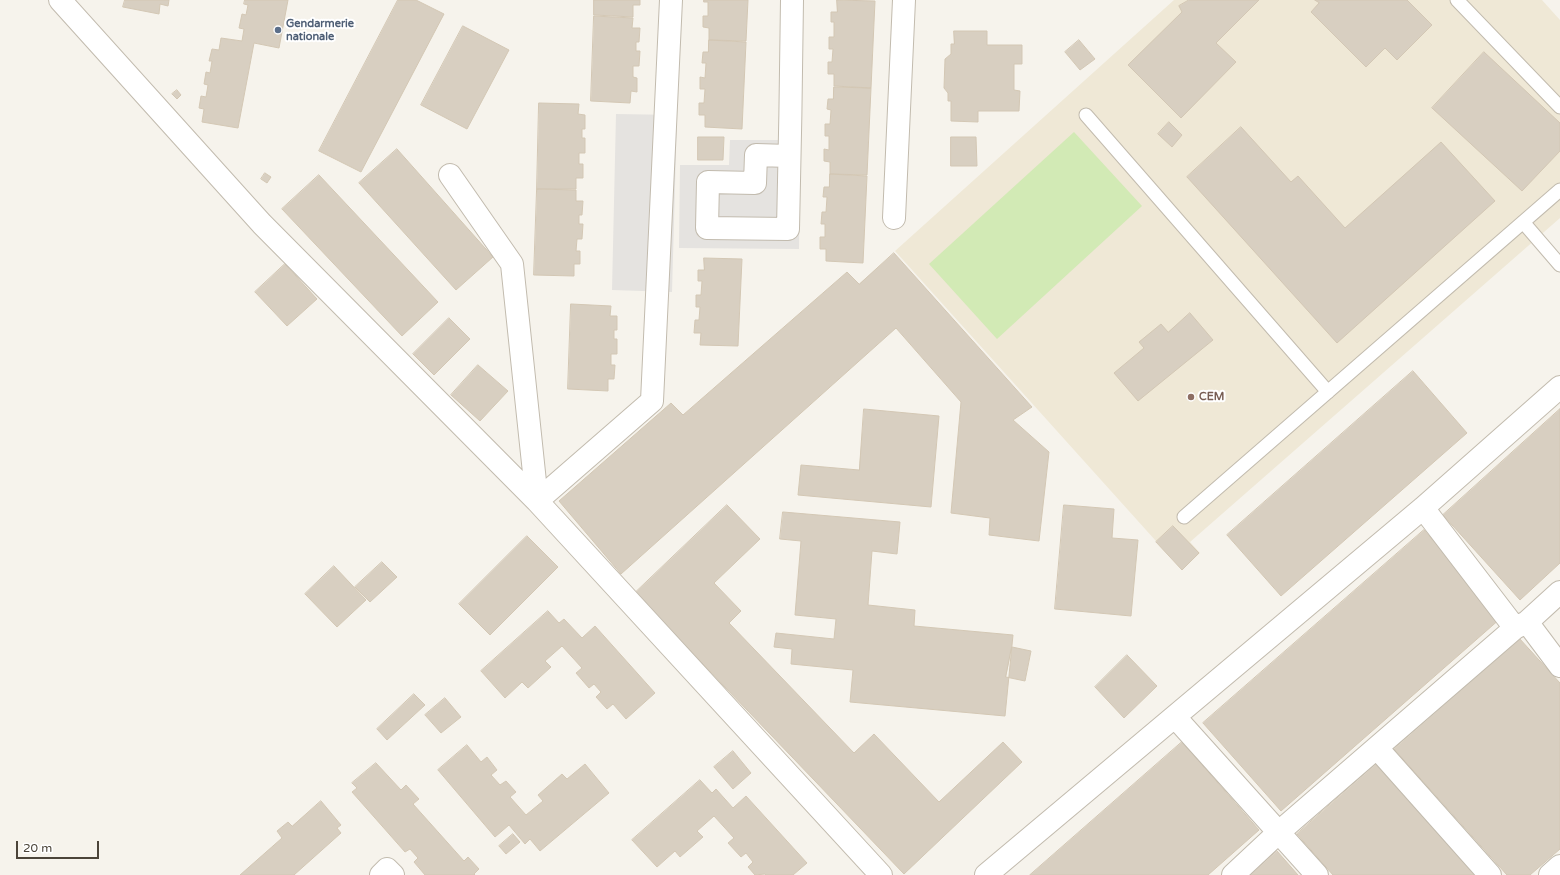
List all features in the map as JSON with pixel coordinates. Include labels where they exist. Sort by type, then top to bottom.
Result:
[{"type":"street","points":[[60,0],[262,224],[537,502],[881,875]]},
{"type":"street","points":[[537,502],[652,401],[671,0]]},
{"type":"street","points":[[790,156],[756,155],[755,183],[708,182],[707,228],[788,229],[790,156],[792,0]]},
{"type":"street","points":[[894,218],[904,0]]},
{"type":"street","points":[[450,175],[512,264],[537,502]]},
{"type":"street","points":[[986,875],[1423,508],[1560,387]]},
{"type":"street","points":[[1423,508],[1521,625],[1560,666]]},
{"type":"street","points":[[1233,875],[1279,832],[1376,748],[1560,592]]},
{"type":"street","points":[[1175,717],[1317,875]]},
{"type":"street","points":[[1376,748],[1490,875]]},
{"type":"street","points":[[1550,875],[1560,866]]},
{"type":"street","points":[[381,875],[388,869],[393,875]]},
{"type":"lane","points":[[1457,0],[1560,107]]},
{"type":"lane","points":[[1086,115],[1328,392]]},
{"type":"lane","points":[[1184,517],[1560,190]]},
{"type":"lane","points":[[1523,222],[1560,265]]},
{"type":"shaded area","name":"CEM","points":[[1174,0],[1542,0],[1560,20],[1560,218],[1190,542],[1200,553],[1182,570],[895,251]]},
{"type":"shaded area","points":[[616,114],[677,115],[672,292],[612,290]]},
{"type":"shaded area","points":[[730,140],[800,140],[799,249],[679,248],[680,165],[729,165]]},
{"type":"green space","points":[[1074,132],[1142,206],[997,339],[929,264]]},
{"type":"building","points":[[125,0],[169,0],[168,6],[160,4],[159,14],[123,7]]},
{"type":"building","points":[[245,0],[288,0],[279,48],[254,43],[238,128],[202,122],[204,109],[199,108],[201,96],[206,97],[208,85],[204,84],[206,72],[210,73],[212,61],[209,61],[212,49],[219,50],[221,38],[242,41],[244,29],[239,28],[242,14],[246,15],[248,5],[244,4]]},
{"type":"building","points":[[398,0],[416,0],[444,14],[361,172],[319,151]]},
{"type":"building","points":[[594,0],[640,0],[640,5],[633,5],[633,17],[594,15]]},
{"type":"building","points":[[704,0],[748,0],[746,41],[709,40],[709,28],[703,27],[703,16],[708,16],[708,2],[704,2]]},
{"type":"building","points":[[837,0],[875,1],[871,88],[834,86],[834,74],[828,74],[828,62],[832,62],[833,49],[829,49],[829,37],[834,37],[834,22],[831,22],[831,12],[837,12]]},
{"type":"building","points":[[1189,0],[1259,0],[1216,43],[1236,62],[1181,118],[1128,65],[1182,12],[1179,6]]},
{"type":"building","points":[[1315,0],[1407,0],[1432,25],[1397,60],[1385,48],[1366,67],[1311,12],[1319,3]]},
{"type":"building","points":[[594,16],[633,18],[632,28],[640,28],[639,42],[636,42],[636,51],[640,51],[639,66],[633,66],[633,77],[637,78],[637,92],[631,91],[630,103],[591,101]]},
{"type":"building","points":[[463,26],[509,50],[467,129],[421,105]]},
{"type":"building","points":[[954,31],[987,31],[987,45],[1022,45],[1022,64],[1014,64],[1014,90],[1020,91],[1019,111],[978,111],[978,122],[951,121],[951,101],[948,101],[948,93],[944,88],[945,59],[951,54],[951,44],[954,44]]},
{"type":"building","points":[[709,40],[746,42],[742,129],[705,127],[705,115],[699,115],[699,103],[704,103],[705,89],[700,89],[700,77],[705,78],[706,63],[702,63],[703,52],[708,52]]},
{"type":"building","points":[[1079,40],[1095,59],[1080,70],[1065,52]]},
{"type":"building","points":[[1484,52],[1560,123],[1560,151],[1522,191],[1432,108]]},
{"type":"building","points":[[834,87],[871,88],[867,175],[830,174],[830,162],[824,161],[824,149],[829,150],[829,136],[825,136],[825,124],[830,124],[831,110],[827,109],[828,99],[833,99]]},
{"type":"building","points":[[177,90],[181,95],[177,99],[172,94]]},
{"type":"building","points":[[539,103],[579,104],[578,114],[585,115],[585,129],[582,129],[582,138],[585,138],[585,153],[579,153],[579,164],[583,164],[583,178],[576,178],[576,189],[537,189]]},
{"type":"building","points":[[1169,122],[1182,135],[1172,147],[1158,134]]},
{"type":"building","points":[[1241,127],[1291,182],[1298,176],[1345,228],[1441,142],[1495,201],[1337,343],[1187,177]]},
{"type":"building","points":[[698,137],[724,137],[723,160],[698,160]]},
{"type":"building","points":[[951,137],[976,137],[977,166],[951,166]]},
{"type":"building","points":[[397,149],[493,257],[456,290],[359,183]]},
{"type":"building","points":[[265,173],[271,177],[267,183],[261,179]]},
{"type":"building","points":[[830,174],[867,176],[863,263],[826,261],[826,249],[820,249],[820,237],[825,237],[825,224],[821,224],[822,212],[826,212],[827,197],[823,197],[824,187],[829,187]]},
{"type":"building","points":[[319,175],[438,302],[402,336],[282,209]]},
{"type":"building","points":[[537,189],[576,190],[576,201],[583,201],[582,215],[579,215],[579,224],[583,224],[582,239],[577,239],[576,251],[580,251],[580,264],[574,264],[574,276],[534,275]]},
{"type":"building","points":[[894,253],[1032,407],[1013,420],[1049,452],[1039,541],[989,535],[990,518],[951,513],[961,402],[896,328],[621,574],[559,501],[671,403],[683,415],[847,272],[859,284]]},
{"type":"building","points":[[704,258],[742,259],[738,346],[700,345],[701,333],[694,333],[695,320],[699,320],[700,307],[696,307],[696,295],[701,295],[702,281],[698,281],[698,270],[704,270]]},
{"type":"building","points":[[285,264],[317,299],[287,326],[255,292]]},
{"type":"building","points":[[571,304],[611,306],[610,316],[617,316],[617,330],[614,330],[614,339],[617,339],[617,354],[611,354],[611,365],[615,365],[614,379],[608,379],[608,391],[568,389]]},
{"type":"building","points":[[1190,313],[1213,340],[1138,401],[1114,373],[1144,348],[1139,342],[1161,324],[1168,332]]},
{"type":"building","points":[[449,318],[470,339],[434,375],[413,354]]},
{"type":"building","points":[[478,365],[508,391],[480,421],[451,395]]},
{"type":"building","points":[[1413,371],[1467,433],[1281,596],[1227,535]]},
{"type":"building","points":[[864,409],[939,416],[931,507],[798,495],[801,465],[859,470]]},
{"type":"building","points":[[1560,409],[1560,563],[1520,600],[1443,515]]},
{"type":"building","points":[[727,505],[760,539],[714,583],[741,611],[729,623],[854,753],[874,734],[939,802],[1003,742],[1022,762],[904,874],[635,593]]},
{"type":"building","points":[[1064,505],[1114,509],[1112,538],[1138,540],[1131,616],[1055,609]]},
{"type":"building","points":[[783,512],[900,522],[897,554],[872,551],[868,605],[915,610],[914,626],[1013,635],[1005,716],[850,702],[853,670],[791,664],[792,649],[774,647],[776,633],[834,639],[836,619],[795,615],[801,541],[780,539]]},
{"type":"building","points":[[1173,526],[1199,553],[1182,570],[1156,542]]},
{"type":"building","points":[[1424,530],[1501,618],[1281,811],[1203,723]]},
{"type":"building","points":[[527,536],[558,567],[490,635],[459,604]]},
{"type":"building","points":[[382,562],[397,577],[370,602],[355,587]]},
{"type":"building","points":[[334,566],[366,600],[337,627],[305,594]]},
{"type":"building","points":[[548,611],[559,623],[564,619],[582,638],[595,626],[655,693],[626,719],[613,704],[607,709],[596,697],[601,692],[594,684],[589,688],[576,673],[582,668],[562,646],[545,661],[551,667],[528,688],[522,682],[505,698],[481,671]]},
{"type":"building","points":[[1519,638],[1560,683],[1560,849],[1530,875],[1507,875],[1394,749]]},
{"type":"building","points":[[1012,647],[1031,651],[1025,681],[1006,677]]},
{"type":"building","points":[[1127,655],[1157,686],[1124,718],[1095,687]]},
{"type":"building","points":[[414,694],[425,705],[387,740],[377,729]]},
{"type":"building","points":[[445,698],[461,717],[441,733],[425,715]]},
{"type":"building","points":[[1182,742],[1259,830],[1208,875],[1030,875]]},
{"type":"building","points":[[467,745],[481,762],[487,757],[497,770],[491,775],[500,785],[506,781],[516,792],[510,797],[526,815],[543,801],[538,795],[562,774],[567,779],[585,764],[609,793],[540,851],[530,839],[525,844],[509,825],[495,837],[438,770]]},
{"type":"building","points":[[733,751],[751,773],[733,789],[714,767]]},
{"type":"building","points":[[376,763],[401,790],[406,785],[419,799],[413,804],[464,861],[468,857],[479,869],[474,874],[475,875],[425,875],[414,862],[418,858],[410,849],[405,852],[352,792],[357,788],[352,783]]},
{"type":"building","points":[[1377,763],[1477,875],[1333,875],[1297,834]]},
{"type":"building","points":[[700,780],[712,793],[716,789],[733,808],[746,796],[807,863],[793,875],[755,875],[748,867],[753,862],[746,853],[741,857],[728,843],[734,838],[714,816],[697,831],[703,837],[680,857],[675,851],[657,867],[632,840]]},
{"type":"building","points":[[321,801],[341,825],[337,828],[341,833],[294,875],[240,875],[282,838],[277,831],[288,822],[292,826]]},
{"type":"building","points":[[513,834],[520,842],[506,854],[499,846]]},
{"type":"building","points":[[1277,851],[1298,875],[1250,875]]},
{"type":"place","name":"Gendarmerie nationale","points":[[278,30]]},
{"type":"place","name":"CEM","points":[[1191,397]]}]
